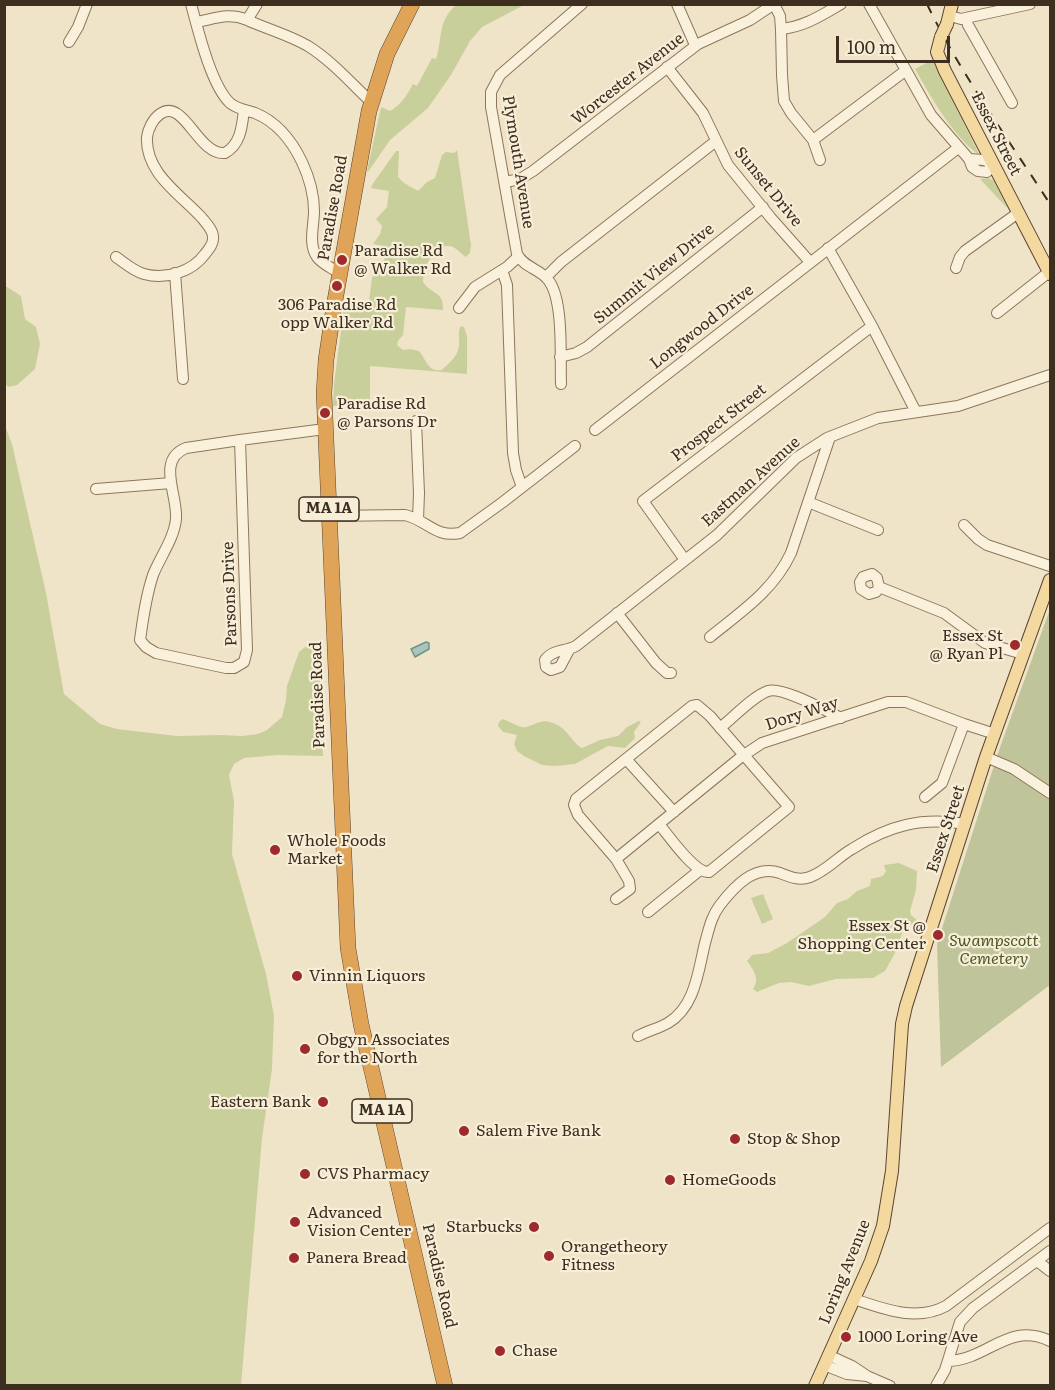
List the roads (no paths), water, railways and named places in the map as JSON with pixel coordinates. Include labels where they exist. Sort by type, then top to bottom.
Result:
[{"type":"highway","name":"Paradise Road","points":[[412,4],[387,54],[372,103],[339,273],[326,360],[324,393],[343,871],[349,957],[360,1018],[445,1386]]},
{"type":"main road","name":"Essex Street","points":[[950,15],[938,46],[938,57],[1050,273]]},
{"type":"main road","name":"Essex Street","points":[[896,1094],[902,1024],[906,1006],[986,757],[1050,580]]},
{"type":"main road","name":"Loring Avenue","points":[[815,1386],[871,1261],[885,1216],[892,1171],[896,1094]]},
{"type":"street","points":[[69,42],[87,4]]},
{"type":"street","points":[[191,4],[210,65],[222,92],[233,105],[270,121],[294,147],[305,169],[310,186],[314,210],[312,238],[314,251],[323,262],[339,273]]},
{"type":"street","points":[[247,20],[257,4]]},
{"type":"street","name":"Plymouth Avenue","points":[[518,257],[491,107],[491,92],[500,75],[582,4]]},
{"type":"street","points":[[677,4],[695,45]]},
{"type":"street","points":[[774,4],[780,16],[784,101],[790,113],[813,140],[820,160]]},
{"type":"street","name":"Worcester Avenue","points":[[505,182],[520,179],[533,171],[695,45],[750,20],[774,4]]},
{"type":"street","points":[[781,29],[812,21],[841,4]]},
{"type":"street","points":[[869,4],[931,114],[969,159],[984,160],[993,164]]},
{"type":"street","points":[[950,15],[961,19],[1030,4]]},
{"type":"street","points":[[196,22],[235,15],[308,46],[330,63],[372,103]]},
{"type":"street","points":[[966,18],[1011,103]]},
{"type":"street","name":"Sunset Drive","points":[[667,67],[703,113],[728,165],[810,261]]},
{"type":"street","points":[[813,140],[905,71]]},
{"type":"street","points":[[116,257],[144,274],[158,275],[189,268],[201,259],[209,249],[213,237],[206,222],[160,176],[152,164],[147,152],[148,130],[159,114],[164,112],[177,114],[183,117],[206,146],[215,152],[225,153],[239,137],[244,110]]},
{"type":"street","points":[[546,277],[561,262],[716,141]]},
{"type":"street","name":"Longwood Drive","points":[[595,430],[958,148]]},
{"type":"street","name":"Summit View Drive","points":[[560,357],[576,353],[587,347],[763,207]]},
{"type":"street","points":[[956,268],[965,251],[1018,213]]},
{"type":"street","points":[[828,248],[872,326],[916,412]]},
{"type":"street","points":[[459,308],[475,287],[518,257],[524,264],[546,277],[556,296],[561,384]]},
{"type":"street","points":[[502,270],[507,285],[513,453],[522,487]]},
{"type":"street","points":[[175,273],[183,379]]},
{"type":"street","points":[[997,313],[1050,273]]},
{"type":"street","name":"Prospect Street","points":[[686,560],[643,501],[872,326]]},
{"type":"street","name":"Eastman Avenue","points":[[569,650],[686,560],[739,515],[796,458],[830,436],[878,418],[958,406],[1050,375]]},
{"type":"street","points":[[416,421],[418,520]]},
{"type":"street","name":"Parsons Drive","points":[[240,440],[247,650],[244,662],[234,668],[218,667],[156,653],[140,640],[151,584],[176,519],[171,483],[171,462],[179,451],[186,448],[240,440],[326,429]]},
{"type":"street","points":[[710,637],[763,593],[778,577],[791,553],[830,436]]},
{"type":"street","points":[[329,516],[398,515],[418,520],[437,532],[460,533],[575,446]]},
{"type":"street","points":[[96,489],[171,483]]},
{"type":"street","points":[[808,502],[878,531]]},
{"type":"street","points":[[964,525],[978,539],[987,544],[1050,566]]},
{"type":"street","points":[[879,587],[944,613],[986,643],[1023,654]]},
{"type":"street","points":[[617,613],[656,663],[667,673],[671,673]]},
{"type":"street","points":[[720,728],[758,697],[771,690],[784,692],[841,718]]},
{"type":"street","name":"Dory Way","points":[[616,859],[742,755],[777,737],[897,701],[906,702],[995,734]]},
{"type":"street","points":[[616,899],[630,889],[630,885],[616,859],[575,810],[576,800],[692,706],[697,705],[705,711],[789,807],[709,872],[700,870],[658,824]]},
{"type":"street","points":[[925,797],[942,783],[964,724]]},
{"type":"street","points":[[986,757],[1014,769],[1050,793]]},
{"type":"street","points":[[626,759],[674,812]]},
{"type":"street","points":[[638,1036],[668,1023],[684,1009],[695,985],[713,916],[726,898],[750,876],[765,871],[794,878],[806,878],[819,872],[852,849],[896,827],[943,820],[965,824]]},
{"type":"street","points":[[648,912],[700,870]]},
{"type":"street","points":[[854,1299],[898,1312],[919,1314],[933,1312],[946,1306],[1050,1228]]},
{"type":"street","points":[[936,1386],[948,1361],[963,1318],[973,1308],[1050,1251]]},
{"type":"street","points":[[1037,1261],[1050,1271]]},
{"type":"street","points":[[948,1361],[966,1359],[1022,1334],[1037,1335],[1050,1341]]},
{"type":"street","points":[[826,1360],[852,1366],[867,1376],[890,1386]]},
{"type":"water","points":[[426,642],[429,643],[429,649],[415,657],[411,649]]},
{"type":"railway","points":[[927,4],[954,55],[1050,204]]},
{"type":"place","name":"Paradise Rd @ Walker Rd","points":[[342,260]]},
{"type":"place","name":"306 Paradise Rd opp Walker Rd","points":[[337,286]]},
{"type":"place","name":"Paradise Rd @ Parsons Dr","points":[[325,413]]},
{"type":"place","name":"Essex St @ Ryan Pl","points":[[1015,645]]},
{"type":"place","name":"Whole Foods Market","points":[[275,850]]},
{"type":"place","name":"Essex St @ Shopping Center","points":[[938,935]]},
{"type":"place","name":"Vinnin Liquors","points":[[297,976]]},
{"type":"place","name":"Obgyn Associates for the North","points":[[305,1049]]},
{"type":"place","name":"Eastern Bank","points":[[323,1102]]},
{"type":"place","name":"Salem Five Bank","points":[[464,1131]]},
{"type":"place","name":"Stop & Shop","points":[[735,1139]]},
{"type":"place","name":"CVS Pharmacy","points":[[305,1174]]},
{"type":"place","name":"HomeGoods","points":[[670,1180]]},
{"type":"place","name":"Advanced Vision Center","points":[[295,1222]]},
{"type":"place","name":"Starbucks","points":[[534,1227]]},
{"type":"place","name":"Orangetheory Fitness","points":[[549,1256]]},
{"type":"place","name":"Panera Bread","points":[[294,1258]]},
{"type":"place","name":"1000 Loring Ave","points":[[846,1337]]},
{"type":"place","name":"Chase","points":[[500,1351]]},
{"type":"park label","name":"Swampscott Cemetery","points":[[994,950]]}]
